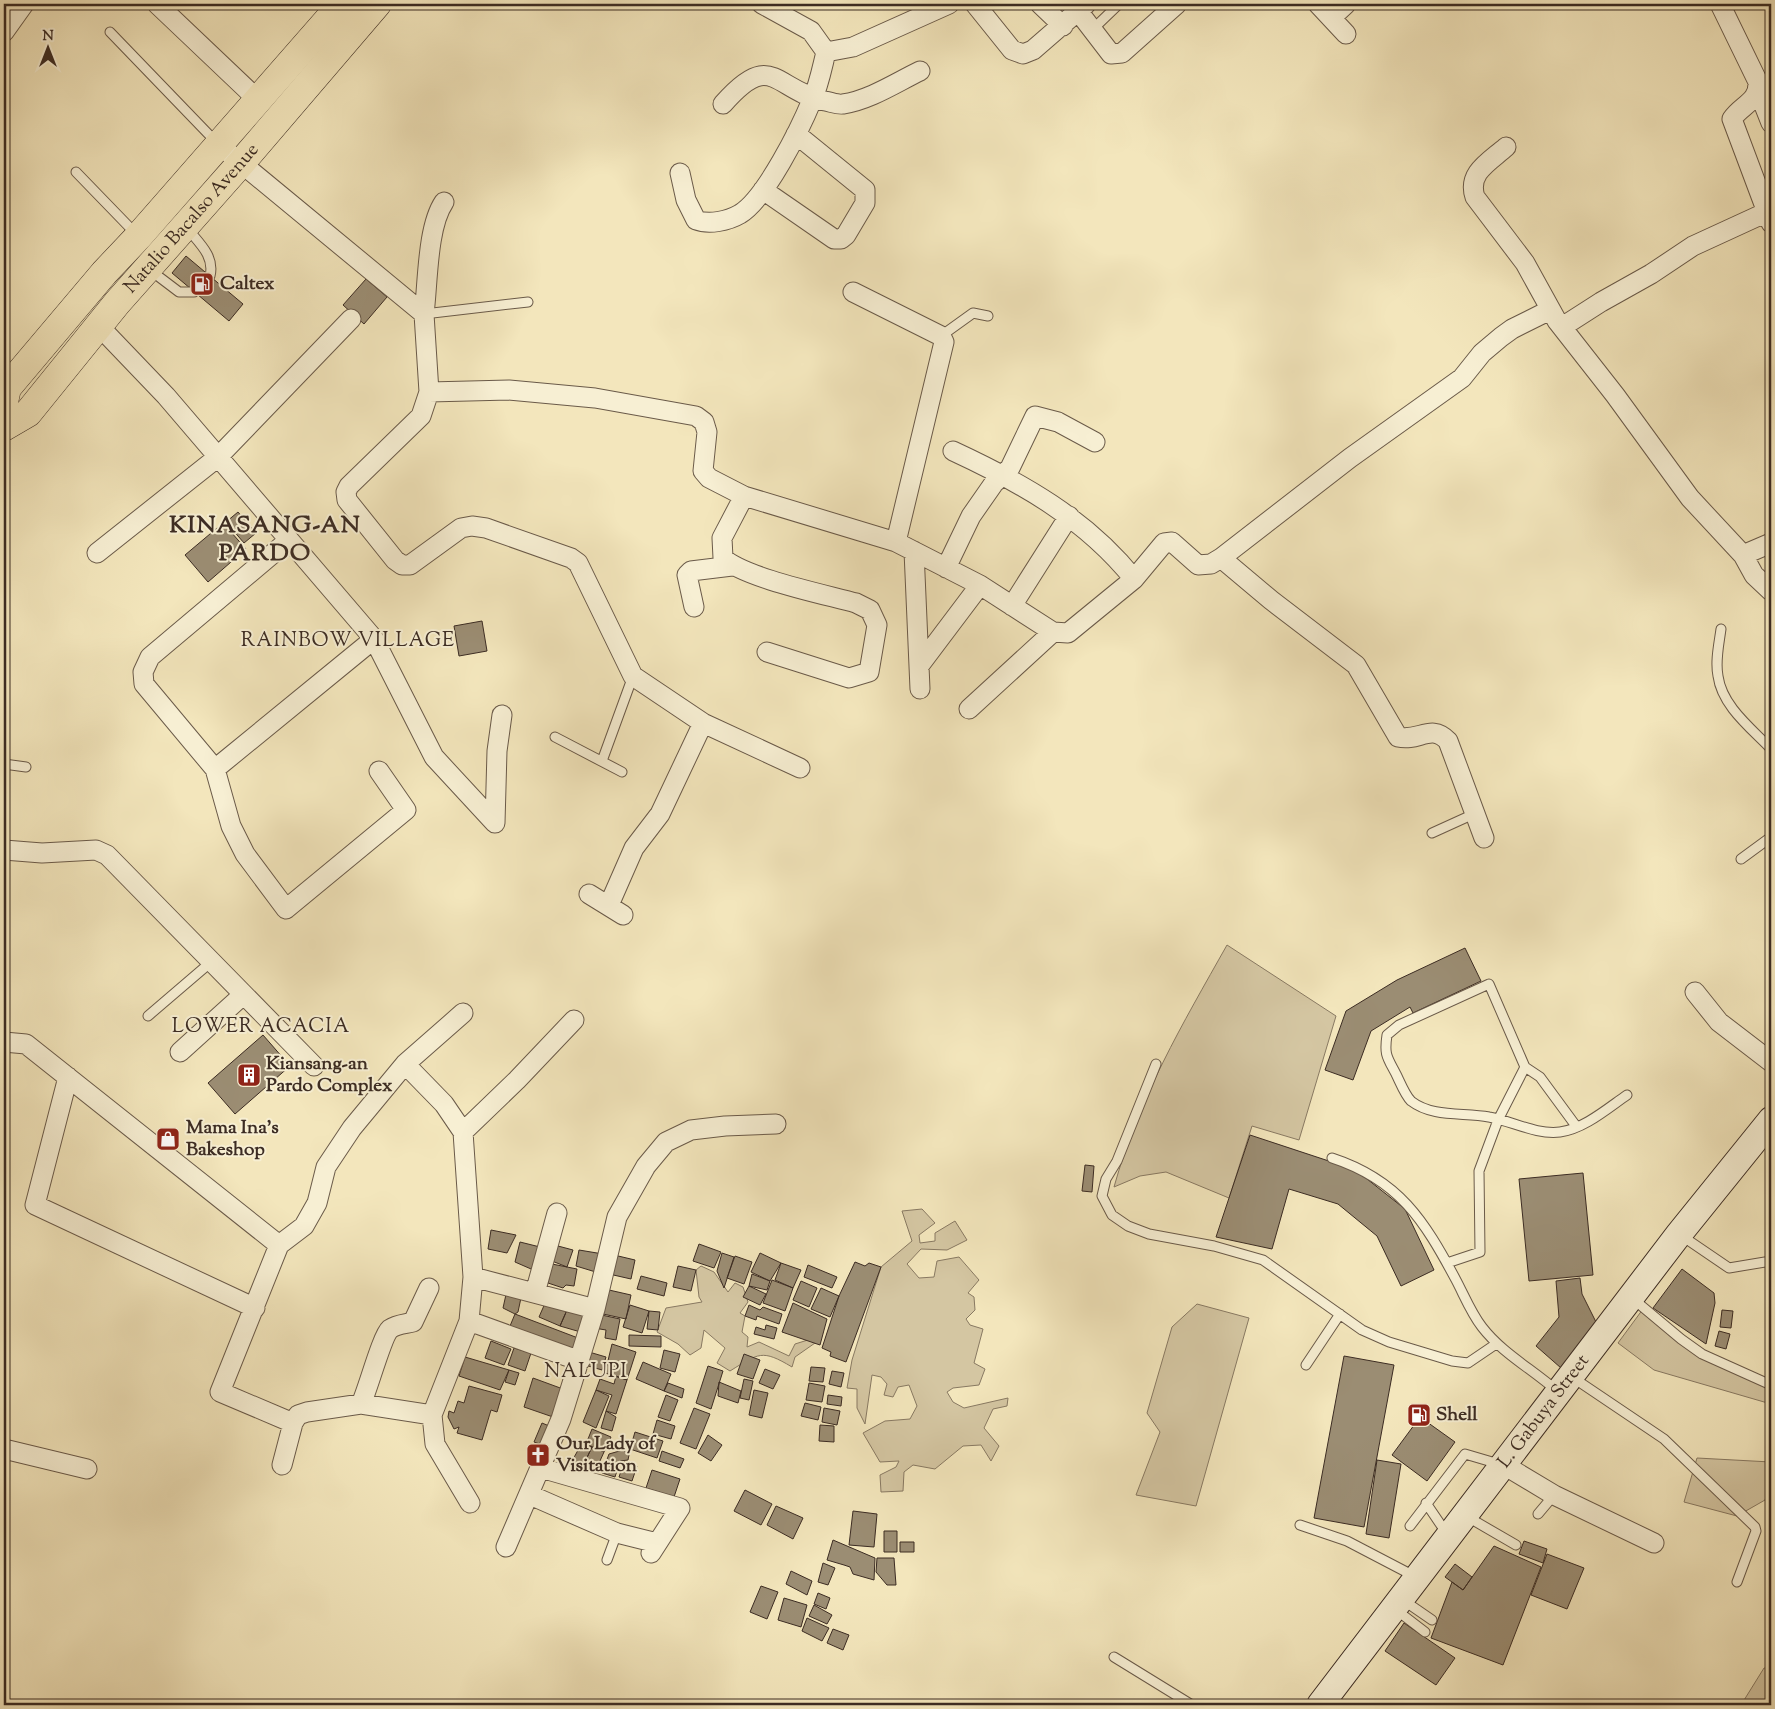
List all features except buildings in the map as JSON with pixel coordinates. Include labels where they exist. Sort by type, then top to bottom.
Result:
[{"type":"main road","name":"Natalio Bacalso Avenue","points":[[4,402],[7,388],[104,273],[342,4]]},
{"type":"main road","name":"Natalio Bacalso Avenue","points":[[4,428],[28,413],[98,325],[241,163],[377,4]]},
{"type":"street","points":[[4,32],[24,4]]},
{"type":"street","points":[[157,4],[258,100]]},
{"type":"street","points":[[762,4],[811,31],[826,52]]},
{"type":"street","points":[[826,52],[853,48],[950,4]]},
{"type":"street","points":[[975,4],[1012,50],[1023,54],[1033,50],[1063,26],[1082,7],[1093,29],[1111,54],[1116,55],[1122,53],[1177,4]]},
{"type":"street","points":[[1040,4],[1063,26]]},
{"type":"street","points":[[1318,4],[1346,34]]},
{"type":"street","points":[[1331,18],[1346,4]]},
{"type":"street","points":[[1720,4],[1758,82],[1758,90],[1771,123]]},
{"type":"street","points":[[680,172],[686,200],[696,220],[705,224],[741,213],[763,190],[796,134],[813,98],[826,52]]},
{"type":"street","points":[[724,104],[747,80],[759,75],[784,81],[813,98],[842,104],[861,99],[920,71]]},
{"type":"street","points":[[1562,327],[1601,302],[1651,274],[1693,246],[1769,217],[1732,119],[1751,104],[1758,90]]},
{"type":"street","points":[[763,190],[834,238],[841,239],[846,235],[865,203],[865,190],[796,134]]},
{"type":"street","points":[[218,144],[424,314]]},
{"type":"street","points":[[1506,147],[1474,175],[1471,187],[1475,197],[1525,262],[1550,310],[1562,327],[1615,395],[1690,498],[1744,556],[1754,576],[1771,591]]},
{"type":"street","points":[[444,202],[437,212],[433,233],[424,314],[429,392],[421,416],[349,486],[346,492],[347,500],[395,560],[402,565],[410,565],[461,528],[472,526],[486,528],[571,558],[584,573],[633,676],[703,722],[800,768]]},
{"type":"street","points":[[853,292],[941,336],[943,349],[896,542]]},
{"type":"street","points":[[429,392],[509,390],[595,398],[696,416],[704,422],[707,432],[703,471],[709,478],[744,496],[896,542],[980,585],[1053,632],[1068,633],[1134,579],[1164,543],[1172,542],[1198,565],[1210,564],[1221,558],[1350,458],[1462,378],[1482,353],[1506,333],[1550,310]]},
{"type":"street","points":[[97,553],[218,457],[351,319]]},
{"type":"street","points":[[98,325],[166,396],[374,639],[434,757],[495,823],[497,751],[502,715]]},
{"type":"street","points":[[946,568],[958,538],[984,494],[1014,462],[1035,416],[1058,422],[1095,442]]},
{"type":"street","points":[[953,451],[1004,474],[1070,516],[1104,544],[1134,579]]},
{"type":"street","points":[[732,566],[723,558],[722,538],[744,496]]},
{"type":"street","points":[[1012,606],[1070,516]]},
{"type":"street","points":[[289,540],[150,656],[143,672],[144,684],[215,769],[231,826],[245,854],[286,910],[406,810],[379,771]]},
{"type":"street","points":[[1744,556],[1771,544]]},
{"type":"street","points":[[914,551],[920,689]]},
{"type":"street","points":[[1221,558],[1271,600],[1356,665],[1398,737],[1407,739],[1435,732],[1442,734],[1448,741],[1476,812],[1484,838]]},
{"type":"street","points":[[694,607],[687,575],[690,571],[732,566],[856,603],[870,610],[877,625],[868,672],[849,678],[767,652]]},
{"type":"street","points":[[919,666],[980,585]]},
{"type":"street","points":[[969,709],[1053,632]]},
{"type":"street","points":[[215,769],[374,639]]},
{"type":"street","points":[[589,894],[616,910],[634,848],[660,814],[703,722]]},
{"type":"street","points":[[4,850],[42,853],[96,850],[107,855],[314,1066]]},
{"type":"street","points":[[1695,992],[1719,1022],[1771,1062]]},
{"type":"street","points":[[180,1052],[243,995]]},
{"type":"street","points":[[293,1423],[220,1392],[279,1245],[304,1226],[317,1203],[326,1167],[352,1128],[405,1064],[463,1013]]},
{"type":"street","points":[[463,1132],[517,1080],[574,1020]]},
{"type":"street","points":[[4,1042],[26,1044],[279,1245]]},
{"type":"street","points":[[405,1064],[444,1104],[463,1132],[473,1277],[469,1321],[432,1415],[435,1444],[470,1503]]},
{"type":"street","points":[[68,1077],[35,1205],[255,1308]]},
{"type":"street","name":"L. Gabuya Street","points":[[1320,1705],[1399,1604],[1679,1234],[1771,1120]]},
{"type":"street","points":[[506,1547],[530,1495],[561,1419],[595,1309],[617,1217],[657,1151],[678,1135],[691,1130],[726,1126],[776,1124]]},
{"type":"street","points":[[535,1293],[557,1213]]},
{"type":"street","points":[[473,1277],[595,1309]]},
{"type":"street","points":[[361,1404],[371,1381],[384,1338],[391,1329],[413,1322],[429,1288]]},
{"type":"street","points":[[469,1321],[580,1361]]},
{"type":"street","points":[[282,1465],[293,1423],[298,1415],[307,1412],[361,1404],[432,1415]]},
{"type":"street","points":[[4,1449],[86,1469]]},
{"type":"street","points":[[1504,1465],[1554,1495],[1654,1543]]},
{"type":"street","points":[[530,1495],[654,1548],[680,1508],[541,1468]]},
{"type":"lane","points":[[1093,29],[1119,4]]},
{"type":"lane","points":[[110,32],[218,144]]},
{"type":"lane","points":[[76,172],[138,236]]},
{"type":"lane","points":[[185,226],[211,258],[213,266],[210,276]]},
{"type":"lane","points":[[148,268],[178,292],[194,292]]},
{"type":"lane","points":[[424,314],[528,302]]},
{"type":"lane","points":[[941,336],[973,313],[988,316]]},
{"type":"lane","points":[[1720,629],[1717,675],[1720,688],[1729,706],[1771,749]]},
{"type":"lane","points":[[602,761],[633,676]]},
{"type":"lane","points":[[555,737],[622,772]]},
{"type":"lane","points":[[4,764],[26,766]]},
{"type":"lane","points":[[1432,832],[1476,812]]},
{"type":"lane","points":[[1741,859],[1771,837]]},
{"type":"lane","points":[[148,1016],[212,962]]},
{"type":"lane","points":[[1576,1126],[1540,1077],[1525,1067],[1489,984],[1400,1025],[1387,1035],[1384,1051],[1410,1100],[1423,1108],[1451,1114],[1489,1117],[1530,1129],[1560,1132],[1576,1126],[1594,1118],[1627,1095]]},
{"type":"lane","points":[[1156,1064],[1116,1161],[1106,1179],[1102,1196],[1112,1216],[1128,1226],[1149,1234],[1214,1246],[1263,1260],[1362,1330],[1382,1339],[1452,1361],[1468,1362],[1496,1344]]},
{"type":"lane","points":[[1447,1263],[1480,1252],[1479,1172],[1498,1120],[1525,1067]]},
{"type":"lane","points":[[1332,1158],[1358,1166],[1400,1195],[1419,1218],[1447,1263],[1480,1325],[1496,1344],[1565,1385],[1664,1439],[1756,1527],[1737,1582]]},
{"type":"lane","points":[[1679,1234],[1729,1268],[1771,1261]]},
{"type":"lane","points":[[1630,1300],[1702,1354],[1771,1385]]},
{"type":"lane","points":[[1306,1365],[1340,1314]]},
{"type":"lane","points":[[1410,1526],[1465,1454],[1504,1465]]},
{"type":"lane","points":[[1538,1514],[1554,1495]]},
{"type":"lane","points":[[1426,1504],[1450,1537]]},
{"type":"lane","points":[[1466,1516],[1516,1545]]},
{"type":"lane","points":[[1300,1525],[1347,1541],[1418,1578]]},
{"type":"lane","points":[[607,1560],[616,1533]]},
{"type":"lane","points":[[1399,1604],[1432,1620]]},
{"type":"lane","points":[[1399,1604],[1425,1632]]},
{"type":"lane","points":[[1114,1658],[1192,1705]]},
{"type":"shaded area","points":[[1227,945],[1336,1016],[1299,1140],[1252,1126],[1229,1198],[1166,1172],[1140,1176],[1114,1187],[1136,1122],[1163,1062]]},
{"type":"shaded area","points":[[922,1209],[935,1223],[919,1235],[920,1243],[935,1241],[935,1233],[955,1221],[967,1240],[947,1250],[921,1249],[907,1264],[919,1278],[934,1277],[937,1261],[959,1257],[979,1280],[968,1293],[974,1297],[975,1310],[966,1319],[970,1325],[983,1329],[974,1363],[985,1369],[979,1385],[953,1388],[947,1392],[953,1402],[964,1408],[1008,1398],[1007,1406],[993,1409],[984,1428],[999,1446],[991,1461],[981,1445],[963,1446],[935,1469],[913,1465],[904,1472],[903,1491],[881,1492],[880,1475],[896,1467],[899,1461],[880,1462],[863,1433],[885,1421],[910,1419],[917,1406],[909,1385],[898,1387],[893,1397],[884,1395],[887,1384],[881,1377],[872,1375],[865,1424],[857,1408],[857,1389],[847,1388],[852,1360],[881,1267],[912,1241],[902,1211]]},
{"type":"shaded area","points":[[701,1266],[714,1272],[728,1292],[735,1283],[743,1287],[748,1302],[740,1313],[745,1316],[742,1332],[748,1337],[747,1347],[759,1342],[789,1356],[795,1344],[811,1339],[815,1343],[795,1357],[792,1367],[774,1358],[761,1356],[754,1357],[730,1371],[717,1363],[725,1348],[704,1330],[701,1348],[690,1355],[678,1344],[657,1332],[666,1308],[702,1302],[699,1297],[696,1270]]},
{"type":"shaded area","points":[[1197,1304],[1249,1318],[1196,1506],[1136,1495],[1160,1432],[1147,1413],[1172,1327]]},
{"type":"shaded area","points":[[1643,1309],[1706,1351],[1771,1382],[1771,1404],[1654,1370],[1618,1343]]},
{"type":"shaded area","points":[[1697,1458],[1771,1462],[1771,1482],[1765,1500],[1737,1516],[1684,1502]]},
{"type":"shaded area","points":[[1764,1668],[1771,1668],[1771,1705],[1741,1705]]},
{"type":"place","name":"Caltex","points":[[202,284]]},
{"type":"place","name":"Kiansang-an Pardo Complex","points":[[249,1075]]},
{"type":"place","name":"Mama Ina's Bakeshop","points":[[168,1139]]},
{"type":"place","name":"Shell","points":[[1419,1415]]},
{"type":"place","name":"Our Lady of Visitation","points":[[538,1455]]},
{"type":"district","name":"KINASANG-AN PARDO","points":[[265,540]]},
{"type":"district","name":"RAINBOW VILLAGE","points":[[348,641]]},
{"type":"district","name":"LOWER ACACIA","points":[[261,1027]]},
{"type":"district","name":"NALUPI","points":[[586,1372]]}]
